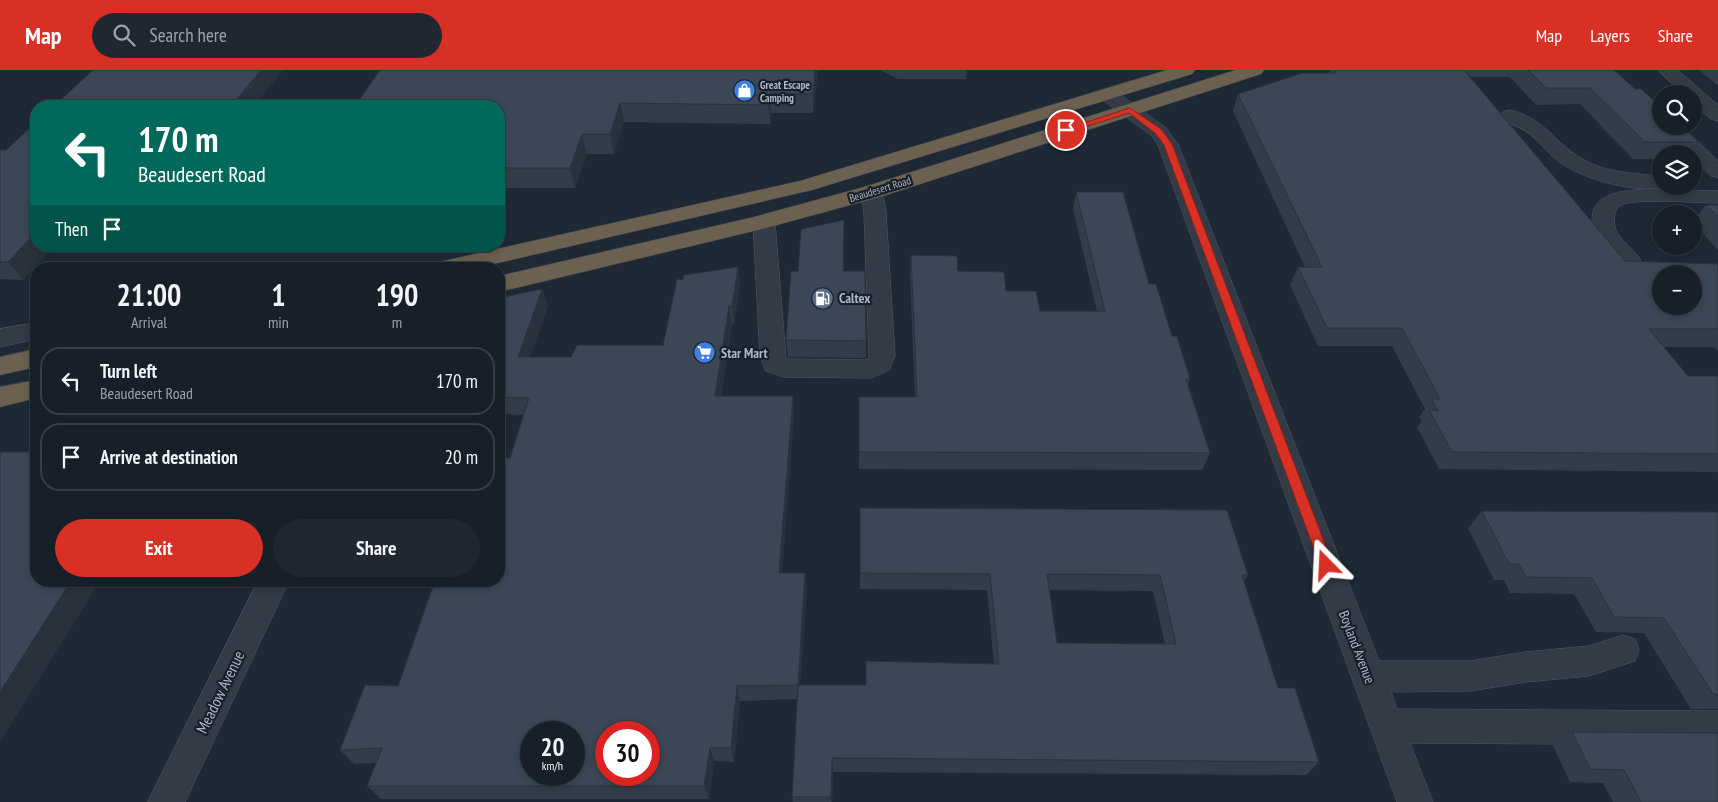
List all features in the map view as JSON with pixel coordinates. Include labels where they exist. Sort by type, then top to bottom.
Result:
[{"type":"highway","name":"Beaudesert Road","points":[[470,262],[781,193],[859,171],[1186,70]]},
{"type":"highway","name":"Beaudesert Road","points":[[505,283],[764,222],[872,192],[1255,70]]},
{"type":"highway","points":[[0,366],[30,359]]},
{"type":"highway","points":[[0,397],[30,390]]},
{"type":"street","points":[[1667,70],[1718,115]]},
{"type":"street","name":"Boyland Avenue","points":[[1108,94],[1158,131],[1168,144],[1416,802]]},
{"type":"street","points":[[1510,116],[1535,128],[1559,153],[1581,167],[1608,177],[1637,182],[1652,182]]},
{"type":"street","points":[[1679,135],[1718,172]]},
{"type":"street","points":[[1702,182],[1718,182]]},
{"type":"street","points":[[764,222],[773,357],[776,365],[783,368],[871,369],[880,364],[882,356],[875,213],[872,192]]},
{"type":"street","points":[[1629,260],[1604,229],[1603,217],[1606,208],[1614,200],[1634,197],[1718,197]]},
{"type":"street","points":[[0,338],[30,332]]},
{"type":"street","name":"Meadow Avenue","points":[[166,802],[271,587]]},
{"type":"street","points":[[1368,677],[1470,676],[1589,660],[1623,650]]},
{"type":"street","points":[[1387,726],[1718,728]]},
{"type":"building","points":[[93,70],[261,70],[236,100],[60,100]]},
{"type":"building","points":[[380,70],[815,70],[813,94],[770,93],[768,105],[620,103],[610,134],[582,134],[570,168],[505,168],[505,100],[359,100]]},
{"type":"building","points":[[1334,70],[1464,70],[1625,261],[1718,264],[1718,329],[1649,329],[1688,376],[1718,376],[1718,454],[1452,452],[1429,410],[1438,410],[1431,399],[1440,399],[1402,328],[1327,328],[1298,267],[1322,267],[1238,94],[1302,73],[1336,73]]},
{"type":"building","points":[[1528,70],[1614,70],[1635,89],[1641,89],[1652,99],[1652,135],[1691,135],[1698,142],[1645,142],[1590,88],[1546,88]]},
{"type":"building","points":[[30,128],[30,238],[8,262],[0,262],[0,150],[6,150]]},
{"type":"building","points":[[1076,192],[1123,192],[1149,284],[1156,284],[1172,336],[1177,336],[1190,379],[1186,379],[1210,453],[859,452],[859,397],[917,397],[911,255],[957,256],[958,271],[1004,272],[1006,291],[1036,291],[1040,311],[1105,311]]},
{"type":"building","points":[[1706,205],[1718,205],[1718,217]]},
{"type":"building","points":[[844,220],[843,271],[865,271],[866,341],[786,340],[791,271],[798,271],[801,229]]},
{"type":"building","points":[[738,267],[732,306],[729,306],[715,396],[793,396],[779,573],[805,573],[798,685],[737,686],[731,748],[710,748],[704,786],[660,786],[660,721],[595,721],[595,786],[585,786],[585,721],[520,721],[520,786],[367,786],[382,748],[340,750],[365,685],[398,686],[433,587],[505,587],[505,458],[510,458],[529,398],[505,397],[505,297],[542,289],[518,357],[571,357],[577,345],[663,345],[677,279],[682,280],[684,275]]},
{"type":"building","points":[[0,452],[30,452],[30,587],[67,587],[0,692]]},
{"type":"building","points":[[860,508],[1227,510],[1248,575],[1242,575],[1278,688],[1295,688],[1319,762],[832,758],[831,797],[792,797],[798,685],[866,685],[866,661],[999,664],[990,574],[860,573]],"holes":[[[1047,574],[1160,575],[1176,644],[1057,643]]]},
{"type":"building","points":[[1482,511],[1718,512],[1718,695],[1713,694],[1664,618],[1614,617],[1592,578],[1526,577],[1519,564],[1509,564]]},
{"type":"building","points":[[1572,732],[1718,733],[1718,802],[1641,802],[1624,770],[1590,769]]},
{"type":"place","name":"Great Escape Camping","points":[[744,91]]},
{"type":"place","name":"Caltex","points":[[823,298]]},
{"type":"place","name":"Star Mart","points":[[705,353]]},
{"type":"route","points":[[1066,130],[1130,110],[1164,137],[1326,565]]}]
